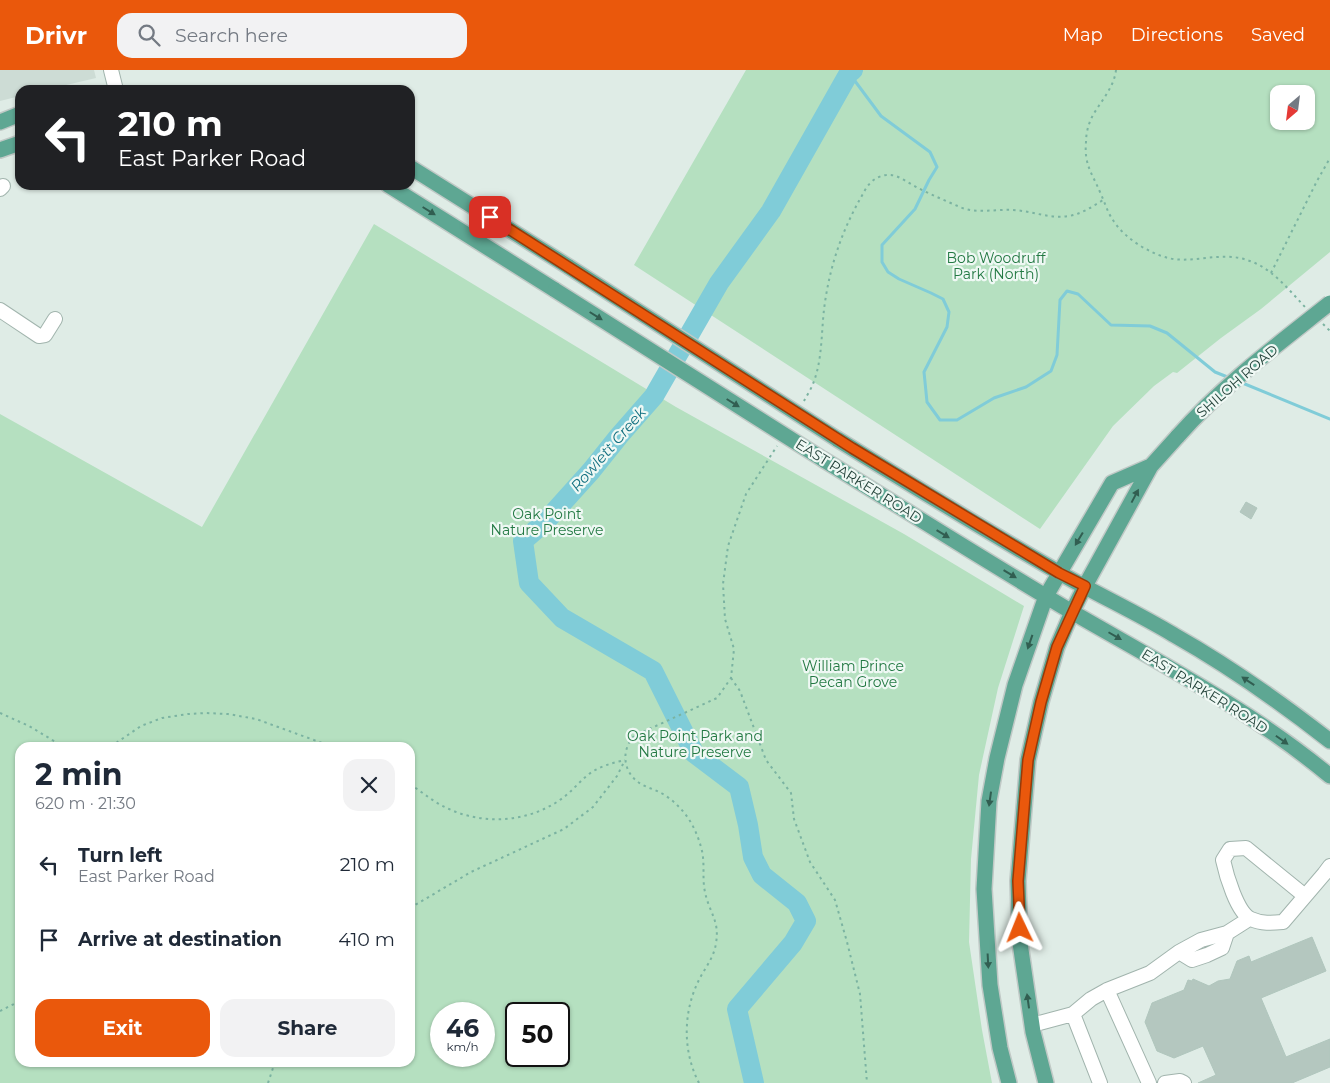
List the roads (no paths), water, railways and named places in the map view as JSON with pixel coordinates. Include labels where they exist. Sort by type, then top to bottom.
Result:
[{"type":"main road","points":[[0,122],[15,116]]},
{"type":"main road","points":[[0,150],[15,144]]},
{"type":"main road","name":"EAST PARKER ROAD","points":[[415,170],[896,476],[1059,573],[1210,656],[1281,704],[1330,741]]},
{"type":"main road","name":"EAST PARKER ROAD","points":[[396,190],[824,460],[1072,612],[1156,659],[1238,710],[1284,741],[1330,776]]},
{"type":"main road","name":"SHILOH ROAD","points":[[1046,1083],[1032,1025],[1020,943],[1018,881],[1028,760],[1041,702],[1057,647],[1085,586],[1151,466],[1197,414],[1216,396],[1330,303]]},
{"type":"main road","name":"SHILOH ROAD","points":[[1009,1083],[1000,1048],[990,985],[984,888],[989,801],[997,758],[1014,685],[1046,596],[1112,483],[1151,466]]},
{"type":"street","points":[[111,70],[115,85]]},
{"type":"street","points":[[0,310],[39,336],[45,335],[55,319]]},
{"type":"street","points":[[1305,896],[1246,848],[1230,849],[1223,860],[1227,878],[1238,904],[1249,919],[1266,924],[1283,922],[1328,873]]},
{"type":"street","points":[[1032,1025],[1073,1014],[1091,999],[1107,990],[1150,973],[1179,952],[1201,940],[1227,933],[1249,919]]},
{"type":"street","points":[[1179,952],[1192,960],[1207,955],[1222,948],[1227,933]]},
{"type":"street","points":[[1201,940],[1207,955]]},
{"type":"street","points":[[1107,990],[1149,1083]]},
{"type":"street","points":[[1073,1014],[1100,1083]]},
{"type":"street","points":[[1165,1083],[1180,1081],[1184,1083]]},
{"type":"waterway","name":"Rowlett Creek","points":[[754,1083],[737,1009],[793,943],[806,921],[797,903],[762,875],[753,857],[739,787],[694,753],[653,671],[562,618],[529,583],[523,541],[546,521],[654,396],[719,283],[771,211],[849,73],[853,70]]},
{"type":"waterway","points":[[849,73],[881,116],[930,152],[937,167],[915,209],[882,245],[882,262],[888,272],[899,279],[943,299],[949,312],[947,327],[924,372],[927,402],[940,420],[957,420],[994,398],[1026,387],[1051,371],[1057,355],[1060,300],[1067,291],[1078,294],[1111,325],[1150,326],[1167,333],[1215,372],[1230,378]]},
{"type":"waterway","points":[[1240,382],[1330,419]]},
{"type":"park label","name":"Bob Woodruff Park (North)","points":[[996,266]]},
{"type":"park label","name":"Oak Point Nature Preserve","points":[[547,522]]},
{"type":"park label","name":"William Prince Pecan Grove","points":[[853,674]]},
{"type":"park label","name":"Oak Point Park and Nature Preserve","points":[[695,744]]}]
